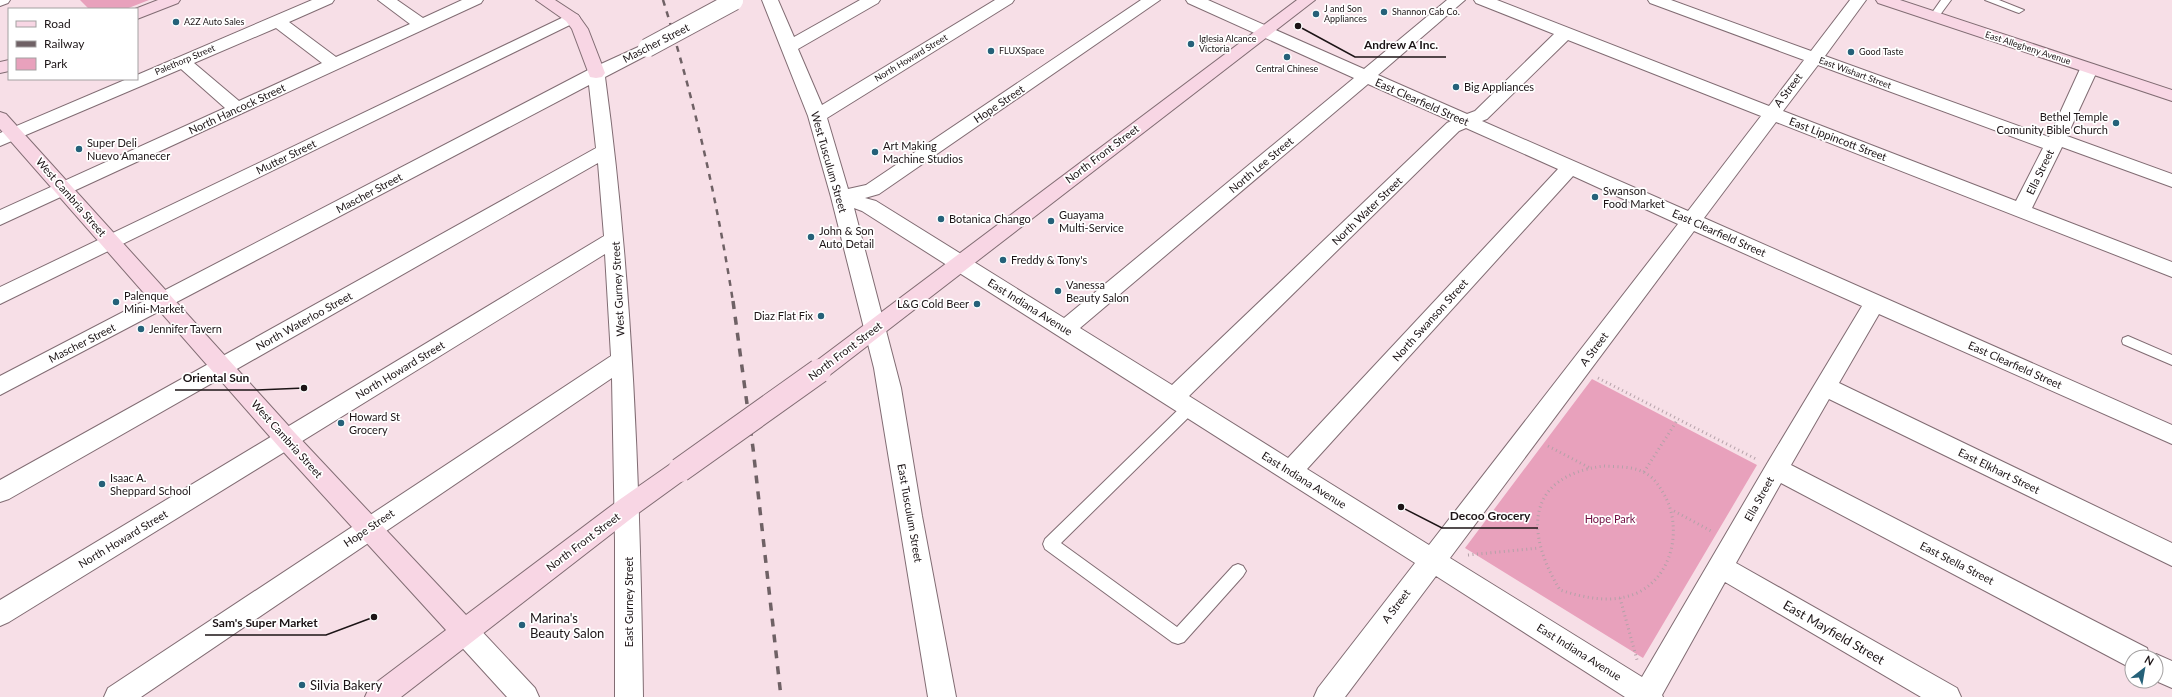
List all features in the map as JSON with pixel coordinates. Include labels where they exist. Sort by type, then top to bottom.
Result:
[{"type":"street","points":[[138,14],[172,0]]},
{"type":"street","name":"Palethorp Street","points":[[138,78],[326,0]]},
{"type":"street","points":[[386,0],[421,24]]},
{"type":"street","name":"North Hancock Street","points":[[0,218],[475,0]]},
{"type":"street","points":[[544,0],[572,18],[580,28],[596,73]]},
{"type":"street","name":"West Tusculum Street","points":[[770,0],[817,116],[841,197],[874,330]]},
{"type":"street","points":[[789,47],[872,0]]},
{"type":"street","name":"North Howard Street","points":[[817,116],[1006,0]]},
{"type":"street","name":"Hope Street","points":[[841,197],[872,190],[1152,0]]},
{"type":"street","name":"East Clearfield Street","points":[[1194,0],[1570,168],[1876,302],[2172,435]]},
{"type":"street","name":"North Front Street","points":[[379,697],[628,507],[874,330],[959,263],[1307,0]]},
{"type":"street","name":"North Lee Street","points":[[1065,329],[1458,0]]},
{"type":"street","name":"East Lippincott Street","points":[[1482,0],[1772,112],[2172,270]]},
{"type":"street","name":"East Wishart Street","points":[[1656,0],[2055,142],[2172,181]]},
{"type":"street","name":"A Street","points":[[1328,697],[1432,559],[1580,368],[1813,57],[1858,0]]},
{"type":"street","name":"East Allegheny Avenue","points":[[1884,0],[2172,96]]},
{"type":"street","name":"Mascher Street","points":[[0,386],[736,1]]},
{"type":"street","name":"Mutter Street","points":[[0,296],[572,18]]},
{"type":"street","points":[[278,21],[334,64]]},
{"type":"street","name":"North Water Street","points":[[1181,403],[1453,127],[1481,115],[1566,32]]},
{"type":"street","points":[[182,61],[237,109]]},
{"type":"street","name":"Ella Street","points":[[2021,210],[2089,69]]},
{"type":"street","name":"West Gurney Street","points":[[596,73],[607,150],[615,239],[628,507]]},
{"type":"street","name":"Palethorp Street","points":[[5,130],[133,80]]},
{"type":"street","name":"West Cambria Street","points":[[5,130],[65,188],[162,301],[223,367],[287,440],[465,632]]},
{"type":"street","name":"North Waterloo Street","points":[[0,492],[607,150]]},
{"type":"street","name":"North Swanson Street","points":[[1290,472],[1570,168]]},
{"type":"street","name":"East Indiana Avenue","points":[[841,197],[868,206],[1290,472],[1432,559],[1647,696]]},
{"type":"street","name":"North Howard Street","points":[[0,614],[615,239]]},
{"type":"street","name":"Ella Street","points":[[1647,696],[1776,469],[1876,302]]},
{"type":"street","name":"East Tusculum Street","points":[[874,330],[888,384],[905,492],[935,644],[942,697]]},
{"type":"street","name":"Hope Street","points":[[118,697],[622,360]]},
{"type":"street","name":"East Elkhart Street","points":[[1826,387],[2172,555]]},
{"type":"street","name":"East Stella Street","points":[[1776,469],[2124,650]]},
{"type":"street","name":"East Gurney Street","points":[[628,507],[629,697]]},
{"type":"street","name":"East Mayfield Street","points":[[1721,567],[1947,697]]},
{"type":"street","points":[[465,632],[525,697]]},
{"type":"lane","points":[[1934,17],[1946,0]]},
{"type":"lane","points":[[1990,0],[2019,10]]},
{"type":"lane","points":[[2128,341],[2172,360]]},
{"type":"lane","points":[[1181,403],[1050,544],[1178,637],[1238,571]]},
{"type":"path","points":[[1580,368],[1776,469]]},
{"type":"path","points":[[1644,472],[1678,419]]},
{"type":"path","points":[[1529,435],[1590,468]]},
{"type":"path","points":[[1604,466],[1626,467],[1644,472],[1663,489],[1669,499],[1673,511],[1674,538],[1666,565],[1638,592],[1620,598],[1600,599],[1560,590],[1549,575],[1536,535],[1537,519],[1542,503],[1551,488],[1580,470],[1590,468],[1604,466]]},
{"type":"path","points":[[1673,511],[1734,544]]},
{"type":"path","points":[[1432,559],[1540,548]]},
{"type":"path","points":[[1620,598],[1647,696]]},
{"type":"green space","points":[[80,0],[149,0],[129,8],[88,8]]},
{"type":"green space","name":"Hope Park","points":[[1592,379],[1757,465],[1643,658],[1465,548]]},
{"type":"railway","points":[[663,0],[685,74],[704,150],[720,225],[733,302]]},
{"type":"railway","points":[[733,301],[753,448],[781,697]]},
{"type":"place","name":"Shannon Cab Co.","points":[[1384,12]]},
{"type":"place","name":"J and Son Appliances","points":[[1316,14]]},
{"type":"place","name":"A2Z Auto Sales","points":[[176,22]]},
{"type":"place","name":"Andrew A Inc.","points":[[1298,26]]},
{"type":"place","name":"Iglesia Alcance Victoria","points":[[1191,44]]},
{"type":"place","name":"FLUXSpace","points":[[991,51]]},
{"type":"place","name":"Good Taste","points":[[1851,52]]},
{"type":"place","name":"Central Chinese","points":[[1287,57]]},
{"type":"place","name":"Big Appliances","points":[[1456,87]]},
{"type":"place","name":"Bethel Temple Comunity Bible Church","points":[[2116,123]]},
{"type":"place","name":"Super Deli Nuevo Amanecer","points":[[79,149]]},
{"type":"place","name":"Art Making Machine Studios","points":[[875,152]]},
{"type":"place","name":"Swanson Food Market","points":[[1595,197]]},
{"type":"place","name":"Botanica Chango","points":[[941,219]]},
{"type":"place","name":"Guayama Multi-Service","points":[[1051,221]]},
{"type":"place","name":"John & Son Auto Detail","points":[[811,237]]},
{"type":"place","name":"Freddy & Tony's","points":[[1003,260]]},
{"type":"place","name":"Vanessa Beauty Salon","points":[[1058,291]]},
{"type":"place","name":"Palenque Mini-Market","points":[[116,302]]},
{"type":"place","name":"L&G Cold Beer","points":[[977,304]]},
{"type":"place","name":"Diaz Flat Fix","points":[[821,316]]},
{"type":"place","name":"Jennifer Tavern","points":[[141,329]]},
{"type":"place","name":"Oriental Sun","points":[[304,388]]},
{"type":"place","name":"Howard St Grocery","points":[[341,423]]},
{"type":"place","name":"Isaac A. Sheppard School","points":[[102,484]]},
{"type":"place","name":"Decoo Grocery","points":[[1401,507]]},
{"type":"place","name":"Sam's Super Market","points":[[374,617]]},
{"type":"place","name":"Marina's Beauty Salon","points":[[522,625]]},
{"type":"place","name":"Silvia Bakery","points":[[302,685]]}]
